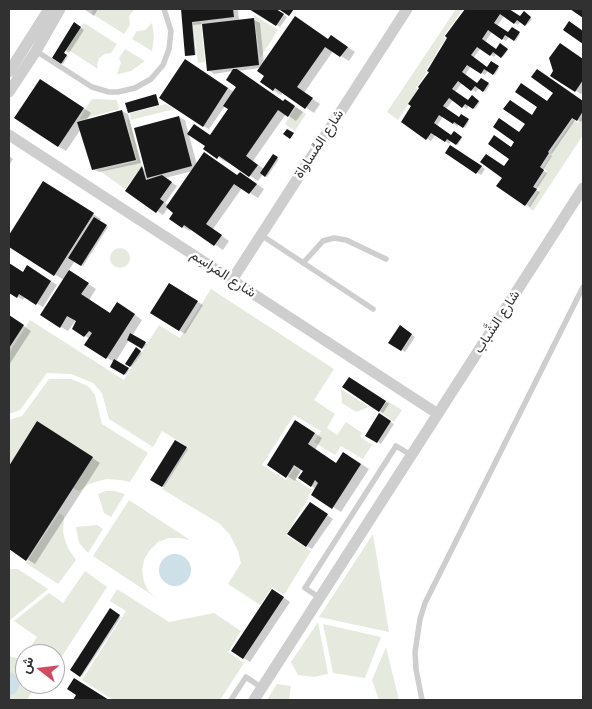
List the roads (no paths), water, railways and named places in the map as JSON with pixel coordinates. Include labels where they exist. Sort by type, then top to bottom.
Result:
[{"type":"street","points":[[9,72],[48,9]]},
{"type":"street","points":[[9,92],[36,51],[60,9]]},
{"type":"street","name":"شارع المُساواة","points":[[232,280],[407,9]]},
{"type":"street","name":"شارع المَراسِم","points":[[9,135],[438,414]]},
{"type":"street","name":"شارع الشَّباب","points":[[254,700],[583,188]]},
{"type":"lane","points":[[36,51],[92,87],[109,92],[135,88],[151,79],[162,65],[169,49],[171,31],[164,9]]},
{"type":"lane","points":[[261,235],[373,309]]},
{"type":"lane","points":[[303,263],[323,241],[334,238],[346,240],[386,259]]},
{"type":"lane","points":[[422,700],[415,652],[420,619],[425,603],[583,287]]},
{"type":"lane","points":[[320,598],[305,588],[396,446],[411,456]]},
{"type":"lane","points":[[231,700],[246,677],[262,688]]}]
